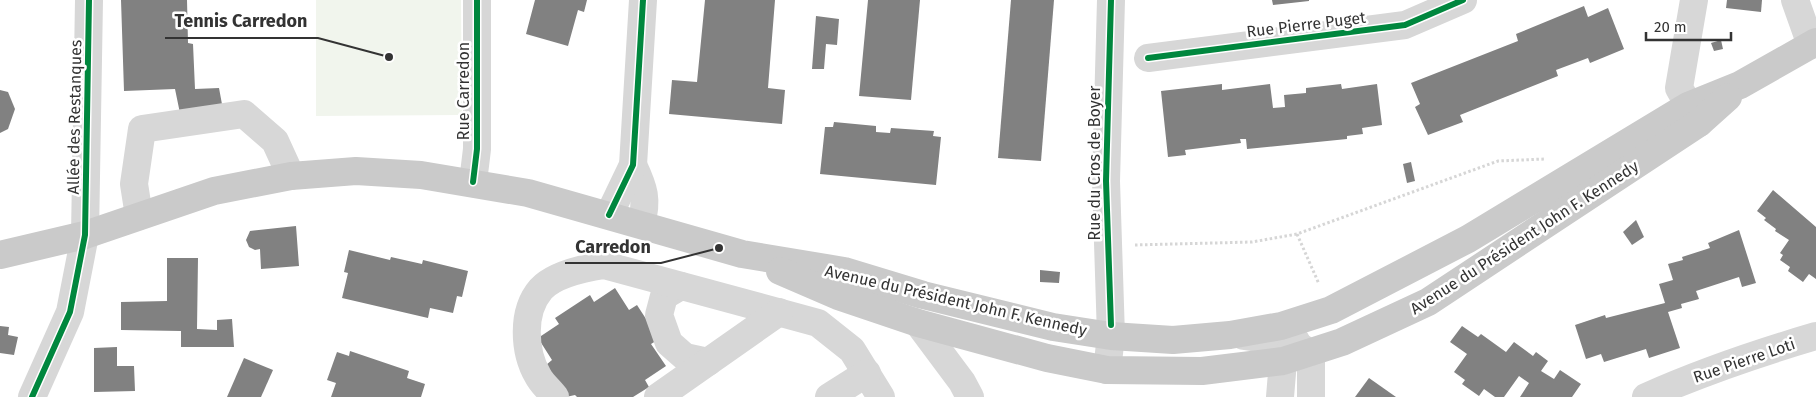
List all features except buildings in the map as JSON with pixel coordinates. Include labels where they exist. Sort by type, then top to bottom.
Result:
[{"type":"main road","name":"Avenue du Président John F. Kennedy","points":[[742,254],[838,296],[918,323],[1047,358],[1107,370],[1202,372],[1342,342],[1428,302],[1694,115],[1814,43]]},
{"type":"main road","name":"Avenue du Président John F. Kennedy","points":[[0,255],[85,234],[214,191],[291,176],[356,171],[421,175],[473,182],[528,193],[742,254],[844,272],[1053,327],[1111,336],[1173,340],[1230,335],[1281,326],[1331,310],[1468,239],[1694,115]]},
{"type":"street","name":"Allée des Restanques","points":[[32,397],[70,312],[85,234],[89,0]]},
{"type":"street","name":"Rue Carredon","points":[[473,182],[477,149],[477,0]]},
{"type":"street","points":[[609,215],[634,165],[643,0]]},
{"type":"street","name":"Rue du Cros de Boyer","points":[[1107,370],[1111,336],[1106,172],[1111,0]]},
{"type":"street","name":"Rue Pierre Puget","points":[[1148,58],[1405,25],[1463,0]]},
{"type":"street","points":[[1694,0],[1679,88],[1694,115]]},
{"type":"street","points":[[1795,0],[1814,43]]},
{"type":"street","points":[[139,216],[134,184],[142,128],[244,114],[275,141],[291,176]]},
{"type":"street","points":[[634,165],[643,187],[646,208],[641,224]]},
{"type":"street","points":[[556,397],[538,376],[526,343],[530,310],[541,289],[574,270],[604,265],[818,323],[852,350],[881,397]]},
{"type":"street","points":[[681,286],[664,296],[659,315],[670,343],[685,357],[708,362]]},
{"type":"street","points":[[1280,397],[1296,352],[1331,310]]},
{"type":"street","points":[[658,397],[779,312]]},
{"type":"street","points":[[918,323],[962,382],[970,397]]},
{"type":"street","points":[[1230,335],[1266,337],[1296,352],[1311,397]]},
{"type":"street","name":"Rue Pierre Loti","points":[[1646,397],[1696,375],[1816,336]]},
{"type":"street","points":[[829,397],[867,373]]},
{"type":"path","points":[[1107,246],[1252,242],[1298,234],[1498,161],[1552,158]]},
{"type":"path","points":[[1298,234],[1331,310]]},
{"type":"shaded area","points":[[316,0],[461,0],[462,115],[316,116]]},
{"type":"cycle path","points":[[32,397],[70,312],[85,235],[89,0]]},
{"type":"cycle path","points":[[473,182],[477,149],[477,0]]},
{"type":"cycle path","points":[[609,215],[633,165],[643,0]]},
{"type":"cycle path","points":[[1111,0],[1106,181],[1111,325]]},
{"type":"cycle path","points":[[1148,58],[1405,25],[1463,0]]},
{"type":"place","name":"Tennis Carredon","points":[[389,57]]},
{"type":"place","name":"Carredon","points":[[719,248]]}]
